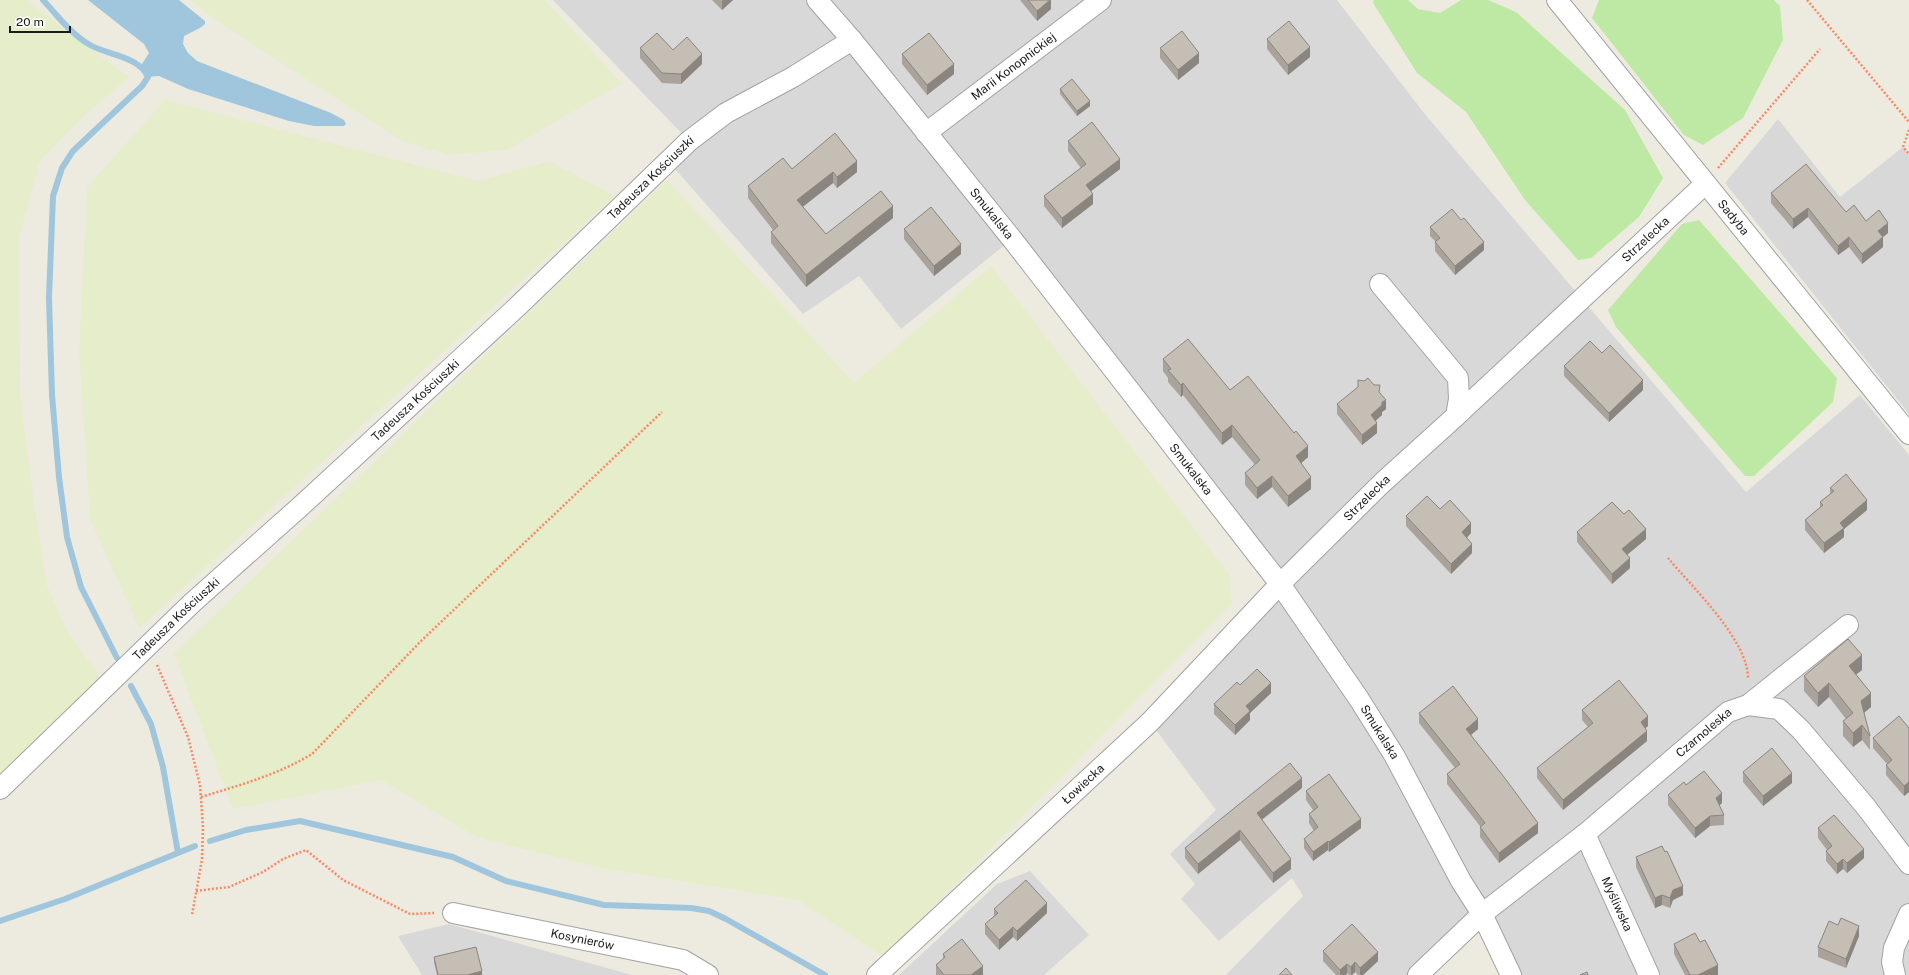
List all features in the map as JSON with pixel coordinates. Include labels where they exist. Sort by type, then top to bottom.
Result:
[{"type":"street","name":"Smukalska","points":[[817,0],[852,40],[1012,239],[1280,584],[1359,699],[1394,755],[1461,881],[1482,914],[1511,975]]},
{"type":"street","name":"Marii Konopnickiej","points":[[926,133],[1101,0]]},
{"type":"street","name":"Sadyba","points":[[1557,0],[1909,434]]},
{"type":"street","name":"Tadeusza Kościuszki","points":[[0,789],[192,603],[302,505],[517,307],[689,141],[726,112],[793,77],[852,40]]},
{"type":"street","name":"Strzelecka","points":[[1280,584],[1382,483],[1705,184]]},
{"type":"street","points":[[1380,284],[1458,378],[1459,398],[1456,416]]},
{"type":"street","name":"Łowiecka","points":[[877,975],[1150,722],[1280,584]]},
{"type":"street","points":[[1748,705],[1848,625]]},
{"type":"street","name":"Czarnoleska","points":[[1418,975],[1482,914],[1585,834],[1728,712],[1748,705],[1779,709],[1801,730],[1866,807],[1909,864]]},
{"type":"street","name":"Myśliwska","points":[[1585,834],[1649,975]]},
{"type":"street","name":"Kosynierów","points":[[453,913],[683,960],[708,975]]},
{"type":"street","points":[[1895,975],[1892,962],[1894,948],[1909,914]]},
{"type":"path","points":[[1807,0],[1909,122]]},
{"type":"path","points":[[1705,184],[1820,50]]},
{"type":"path","points":[[1909,130],[1903,147],[1909,154]]},
{"type":"path","points":[[201,797],[258,780],[290,767],[312,754],[421,641],[662,412]]},
{"type":"path","points":[[1668,558],[1733,636],[1748,670],[1748,705]]},
{"type":"path","points":[[149,646],[188,738],[200,785],[203,828],[202,859],[192,915]]},
{"type":"path","points":[[196,891],[229,887],[263,872],[283,859],[306,850],[343,880],[410,914],[453,913]]},
{"type":"shaded area","points":[[553,0],[1337,0],[1424,113],[1746,492],[1860,395],[1909,455],[1909,975],[1512,975],[1482,914],[1417,975],[1226,975],[1303,896],[1292,878],[1219,941],[1181,899],[1195,884],[1170,854],[1216,810],[1150,722],[1280,584],[1012,239],[901,329],[859,276],[803,314],[675,169],[689,141]]},
{"type":"shaded area","points":[[1778,119],[1840,197],[1903,147],[1909,154],[1909,414],[1725,183]]},
{"type":"shaded area","points":[[1030,871],[1089,935],[1044,975],[899,975],[997,884]]},
{"type":"shaded area","points":[[449,924],[632,975],[422,975],[398,936]]},
{"type":"green space","points":[[0,0],[26,0],[129,77],[86,114],[40,161],[19,237],[20,395],[35,510],[47,586],[69,634],[100,677],[0,776]]},
{"type":"green space","points":[[190,0],[545,0],[622,83],[507,150],[448,155],[402,141],[218,22]]},
{"type":"green space","points":[[1374,0],[1408,0],[1418,9],[1440,13],[1461,0],[1488,0],[1516,12],[1625,110],[1663,178],[1639,217],[1591,258],[1578,260],[1525,200],[1466,112],[1417,73],[1373,3]]},
{"type":"green space","points":[[1599,0],[1774,0],[1780,6],[1783,40],[1743,118],[1703,145],[1684,135],[1592,18]]},
{"type":"green space","points":[[165,100],[478,181],[550,161],[615,196],[139,628],[90,519],[79,352],[87,187]]},
{"type":"green space","points":[[667,180],[854,383],[991,266],[1229,574],[1232,603],[884,957],[798,900],[606,869],[476,837],[381,780],[233,809],[174,654]]},
{"type":"green space","points":[[1699,220],[1837,378],[1833,402],[1754,476],[1745,476],[1616,327],[1608,310],[1682,224]]},
{"type":"water","points":[[88,0],[179,0],[205,21],[205,24],[200,28],[184,36],[183,44],[188,53],[197,61],[331,113],[344,120],[346,124],[344,126],[314,126],[289,121],[188,89],[159,76],[146,77],[141,70],[142,64],[149,53],[144,44]]},
{"type":"building","points":[[1028,0],[1050,0],[1037,11]]},
{"type":"building","points":[[1289,21],[1310,47],[1288,65],[1267,39]]},
{"type":"building","points":[[1182,31],[1199,53],[1178,70],[1160,48]]},
{"type":"building","points":[[657,33],[673,50],[687,37],[702,54],[681,74],[662,73],[640,48]]},
{"type":"building","points":[[929,33],[954,64],[927,85],[902,54]]},
{"type":"building","points":[[1072,79],[1090,101],[1077,111],[1060,89]]},
{"type":"building","points":[[1092,122],[1120,159],[1086,185],[1093,194],[1062,218],[1044,196],[1086,164],[1068,141]]},
{"type":"building","points":[[835,133],[857,161],[837,177],[833,172],[797,200],[826,234],[881,191],[893,206],[806,275],[771,232],[778,226],[748,186],[783,158],[792,169]]},
{"type":"building","points":[[1806,164],[1846,212],[1854,205],[1866,221],[1879,210],[1888,223],[1878,231],[1883,237],[1862,254],[1849,237],[1838,246],[1808,208],[1793,219],[1771,193]]},
{"type":"building","points":[[931,207],[961,244],[934,266],[904,229]]},
{"type":"building","points":[[1452,209],[1461,220],[1464,218],[1484,242],[1455,266],[1435,242],[1440,238],[1430,227]]},
{"type":"building","points":[[1188,339],[1230,390],[1248,376],[1294,433],[1296,431],[1308,446],[1296,456],[1311,477],[1288,496],[1272,476],[1257,488],[1245,473],[1260,460],[1232,425],[1222,433],[1183,383],[1181,385],[1168,370],[1171,369],[1163,359]]},
{"type":"building","points":[[1590,341],[1602,353],[1610,345],[1643,380],[1609,413],[1564,366]]},
{"type":"building","points":[[1368,378],[1374,385],[1380,385],[1379,392],[1386,400],[1382,402],[1382,405],[1371,415],[1377,423],[1362,435],[1337,404],[1358,387],[1358,380],[1364,381]]},
{"type":"building","points":[[1846,474],[1867,500],[1840,523],[1844,528],[1824,543],[1805,520],[1823,505],[1820,502],[1834,491],[1830,488]]},
{"type":"building","points":[[1427,496],[1440,509],[1450,500],[1471,523],[1462,532],[1472,544],[1451,564],[1406,516]]},
{"type":"building","points":[[1612,502],[1624,514],[1629,510],[1646,529],[1622,549],[1630,558],[1612,574],[1577,532]]},
{"type":"building","points":[[1848,639],[1862,655],[1849,666],[1871,693],[1861,701],[1870,736],[1862,725],[1853,733],[1843,721],[1853,713],[1829,683],[1818,693],[1804,676]]},
{"type":"building","points":[[1257,669],[1271,683],[1246,706],[1250,711],[1235,725],[1214,704],[1237,682],[1240,685]]},
{"type":"building","points":[[1619,680],[1648,716],[1641,722],[1647,731],[1563,800],[1537,768],[1593,723],[1582,710]]},
{"type":"building","points":[[1453,686],[1478,719],[1466,729],[1538,823],[1499,853],[1480,827],[1485,823],[1447,774],[1460,764],[1419,713]]},
{"type":"building","points":[[1899,716],[1909,728],[1909,782],[1904,786],[1886,765],[1892,760],[1873,738]]},
{"type":"building","points":[[1772,748],[1792,773],[1763,796],[1743,772]]},
{"type":"building","points":[[1290,763],[1302,778],[1257,813],[1291,859],[1273,873],[1240,830],[1198,864],[1185,848]]},
{"type":"building","points":[[1704,771],[1722,793],[1716,798],[1724,815],[1710,816],[1695,828],[1668,795],[1684,782],[1686,785]]},
{"type":"building","points":[[1329,774],[1361,819],[1313,852],[1304,839],[1318,827],[1309,814],[1318,807],[1306,791]]},
{"type":"building","points":[[1834,815],[1864,849],[1847,863],[1843,859],[1837,864],[1826,851],[1832,846],[1818,828]]},
{"type":"building","points":[[1662,846],[1665,852],[1667,851],[1683,886],[1673,890],[1670,898],[1662,895],[1655,898],[1636,857]]},
{"type":"building","points":[[1026,880],[1047,903],[1017,931],[1013,927],[999,940],[985,924],[998,913],[994,909]]},
{"type":"building","points":[[1841,918],[1859,926],[1846,959],[1818,947],[1829,921],[1838,925]]},
{"type":"building","points":[[1352,924],[1378,952],[1360,968],[1355,962],[1351,967],[1347,964],[1340,970],[1323,951]]},
{"type":"building","points":[[1695,933],[1700,942],[1705,940],[1718,965],[1698,975],[1690,975],[1674,944]]},
{"type":"building","points":[[962,939],[983,966],[971,975],[944,975],[936,965],[945,957],[943,954]]},
{"type":"building","points":[[476,947],[482,971],[467,975],[438,975],[434,957]]},
{"type":"building","points":[[1286,968],[1292,975],[1279,975]]},
{"type":"building","points":[[1587,972],[1588,975],[1580,975]]},
{"type":"waterway","points":[[43,0],[83,41],[97,48],[130,60],[144,70],[148,77],[142,86],[73,151],[62,168],[53,196],[49,298],[52,395],[59,477],[67,537],[81,587],[117,658]]},
{"type":"waterway","points":[[131,686],[151,724],[163,767],[178,853]]},
{"type":"waterway","points":[[210,841],[246,830],[300,821],[453,857],[506,881],[604,905],[691,908],[709,911],[726,919],[825,975]]},
{"type":"waterway","points":[[0,921],[65,899],[195,846]]}]
